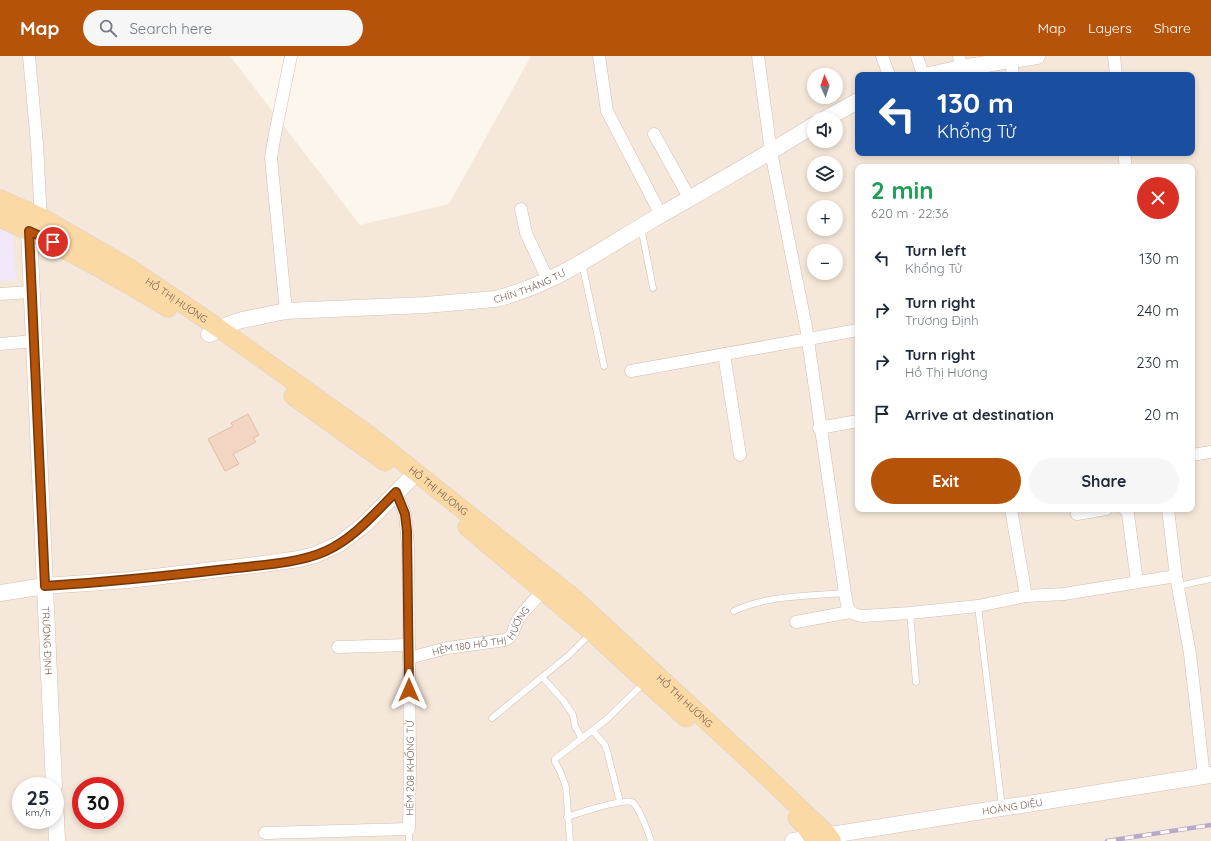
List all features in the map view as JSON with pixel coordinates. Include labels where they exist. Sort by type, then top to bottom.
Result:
[{"type":"main road","name":"HỒ THỊ HƯƠNG","points":[[0,199],[36,215],[128,267],[410,479],[592,632],[805,826],[822,839]]},
{"type":"main road","points":[[35,234],[36,215]]},
{"type":"main road","name":"HỒ THỊ HƯƠNG","points":[[0,218],[35,234],[214,331],[369,435],[575,599],[764,774],[822,839]]},
{"type":"street","points":[[29,56],[37,144],[36,215]]},
{"type":"street","points":[[286,311],[271,158],[291,56]]},
{"type":"street","points":[[599,56],[607,111],[661,215]]},
{"type":"street","points":[[758,56],[771,152],[808,339],[845,593],[850,612],[855,615],[862,616],[910,614],[978,606],[1026,596],[1064,594],[1137,582],[1177,581]]},
{"type":"street","points":[[882,56],[888,72]]},
{"type":"street","points":[[917,56],[921,72]]},
{"type":"street","points":[[936,72],[960,62],[1012,67],[1037,56]]},
{"type":"street","points":[[1114,56],[1116,72]]},
{"type":"street","points":[[838,112],[855,103]]},
{"type":"street","name":"CHÍN THÁNG TƯ","points":[[214,331],[242,320],[286,311],[425,305],[496,299],[526,290],[582,263],[807,129]]},
{"type":"street","points":[[654,134],[690,199]]},
{"type":"street","points":[[521,209],[526,233],[548,280]]},
{"type":"street","name":"TRƯƠNG ĐỊNH","points":[[35,234],[32,292],[54,777]]},
{"type":"street","points":[[0,294],[32,292]]},
{"type":"street","points":[[631,371],[855,331]]},
{"type":"street","points":[[0,344],[34,341]]},
{"type":"street","points":[[724,354],[740,454]]},
{"type":"street","points":[[820,428],[855,422]]},
{"type":"street","points":[[1195,454],[1211,452]]},
{"type":"street","points":[[0,593],[45,586],[129,580],[256,565],[299,559],[315,555],[339,544],[364,525],[410,479]]},
{"type":"street","name":"HẺM 208 KHỔNG TỬ","points":[[265,833],[409,835],[409,645],[407,531],[405,514],[396,492]]},
{"type":"street","points":[[1012,512],[1026,596]]},
{"type":"street","points":[[1076,514],[1088,512]]},
{"type":"street","points":[[1126,512],[1128,514],[1137,582]]},
{"type":"street","points":[[1168,512],[1177,581],[1190,654],[1207,775]]},
{"type":"street","name":"HẺM 180 HỒ THỊ HƯƠNG","points":[[409,658],[447,648],[510,638],[518,620],[543,591]]},
{"type":"street","points":[[796,622],[850,612]]},
{"type":"street","points":[[338,647],[409,645]]},
{"type":"street","name":"HOÀNG DIỆU","points":[[793,841],[822,839],[1207,775]]},
{"type":"street","points":[[56,829],[57,841]]},
{"type":"lane","points":[[641,227],[653,288]]},
{"type":"lane","points":[[582,263],[604,366]]},
{"type":"lane","points":[[1177,581],[1211,579]]},
{"type":"lane","points":[[734,611],[746,605],[765,600],[845,593]]},
{"type":"lane","points":[[978,606],[1002,808]]},
{"type":"lane","points":[[910,614],[916,682]]},
{"type":"lane","points":[[492,718],[569,655],[592,632]]},
{"type":"lane","points":[[542,677],[563,700],[573,715],[575,726],[582,739]]},
{"type":"lane","points":[[570,841],[566,787],[555,759],[612,714],[645,681]]},
{"type":"lane","points":[[592,731],[607,751],[620,802]]},
{"type":"lane","points":[[568,817],[620,802],[630,802],[636,805],[651,841]]},
{"type":"shaded area","points":[[0,56],[230,56],[360,225],[449,204],[531,56],[1211,56],[1211,841],[0,841]]},
{"type":"shaded area","points":[[0,227],[13,233],[16,280],[0,281]]},
{"type":"building","points":[[248,414],[259,435],[253,438],[256,442],[233,454],[239,464],[225,471],[208,439],[233,426],[231,423]]},
{"type":"railway","points":[[1107,841],[1211,825]]},
{"type":"route","points":[[53,242],[29,231],[45,586],[129,580],[256,565],[299,559],[315,555],[339,544],[364,525],[396,492],[405,514],[407,531],[409,583],[409,690]]}]
